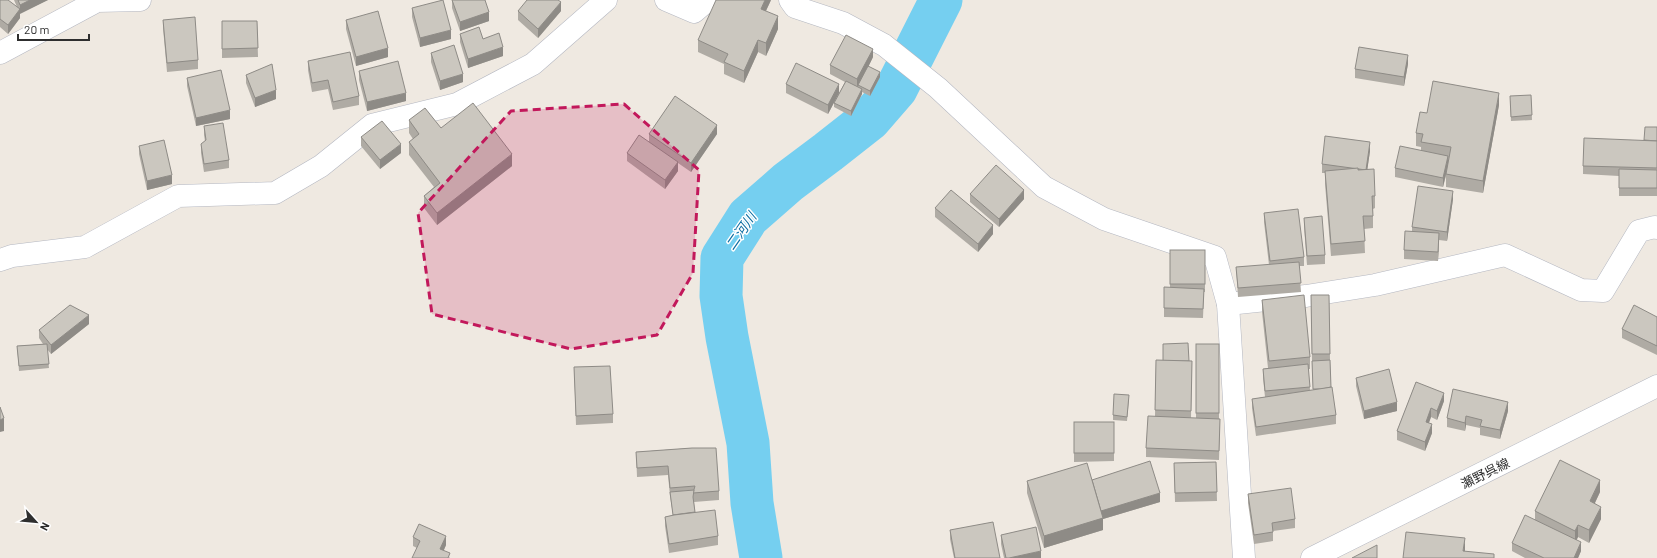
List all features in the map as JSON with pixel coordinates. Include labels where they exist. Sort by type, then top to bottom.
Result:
[{"type":"street","points":[[0,53],[97,0],[140,0]]},
{"type":"street","points":[[0,260],[12,256],[85,247],[178,196],[275,193],[321,166],[372,124],[457,104],[533,64],[606,0]]},
{"type":"street","points":[[666,0],[694,12],[708,0]]},
{"type":"street","points":[[790,0],[795,6],[843,23],[884,45],[938,88],[1044,187],[1104,219],[1215,257],[1228,304],[1244,558]]},
{"type":"street","points":[[1228,304],[1306,296],[1375,285],[1505,255],[1581,290],[1604,291],[1639,232],[1655,227],[1657,228]]},
{"type":"street","name":"瀬野呉線","points":[[1312,558],[1657,386]]},
{"type":"highlighted area","points":[[624,104],[699,170],[693,273],[657,335],[571,349],[432,314],[418,213],[511,111]]},
{"type":"building","points":[[0,0],[8,0],[20,9],[8,25],[0,19]]},
{"type":"building","points":[[18,0],[30,0],[20,5]]},
{"type":"building","points":[[443,0],[451,30],[420,38],[412,8]]},
{"type":"building","points":[[452,0],[485,0],[489,12],[460,22]]},
{"type":"building","points":[[527,0],[558,0],[561,2],[538,29],[518,11]]},
{"type":"building","points":[[716,0],[765,0],[761,9],[778,16],[766,43],[758,40],[744,71],[724,62],[728,54],[698,40]]},
{"type":"building","points":[[378,11],[388,48],[356,57],[346,20]]},
{"type":"building","points":[[195,17],[198,60],[167,63],[163,20]]},
{"type":"building","points":[[222,21],[257,21],[258,48],[222,49]]},
{"type":"building","points":[[479,27],[483,39],[499,33],[503,47],[468,59],[460,34]]},
{"type":"building","points":[[846,35],[873,49],[857,79],[830,65]]},
{"type":"building","points":[[454,45],[463,74],[440,81],[431,53]]},
{"type":"building","points":[[1359,47],[1408,55],[1404,77],[1355,69]]},
{"type":"building","points":[[350,52],[359,96],[333,102],[328,80],[312,83],[308,61]]},
{"type":"building","points":[[398,61],[406,93],[367,102],[359,71]]},
{"type":"building","points":[[796,63],[839,84],[828,105],[786,84]]},
{"type":"building","points":[[272,64],[276,90],[255,98],[246,75]]},
{"type":"building","points":[[868,66],[880,72],[870,91],[858,85]]},
{"type":"building","points":[[221,70],[230,110],[196,118],[187,78]]},
{"type":"building","points":[[846,81],[862,89],[851,111],[834,103]]},
{"type":"building","points":[[1433,81],[1499,93],[1483,181],[1446,174],[1451,147],[1421,142],[1423,134],[1416,133],[1420,112],[1427,113]]},
{"type":"building","points":[[1531,95],[1532,115],[1511,117],[1510,96]]},
{"type":"building","points":[[675,96],[717,125],[691,163],[649,134]]},
{"type":"building","points":[[473,103],[512,154],[437,213],[424,196],[440,183],[409,142],[419,134],[409,120],[425,108],[441,128]]},
{"type":"building","points":[[382,121],[401,144],[380,160],[361,137]]},
{"type":"building","points":[[223,123],[229,160],[204,164],[201,144],[206,140],[204,126]]},
{"type":"building","points":[[1645,127],[1657,127],[1657,141],[1644,140]]},
{"type":"building","points":[[639,135],[678,162],[665,180],[627,153]]},
{"type":"building","points":[[1325,136],[1370,142],[1366,170],[1322,164]]},
{"type":"building","points":[[1584,138],[1657,141],[1657,168],[1583,166]]},
{"type":"building","points":[[164,140],[172,175],[147,181],[139,146]]},
{"type":"building","points":[[1400,146],[1448,156],[1443,178],[1395,168]]},
{"type":"building","points":[[996,165],[1024,190],[999,219],[970,194]]},
{"type":"building","points":[[1358,168],[1358,170],[1374,169],[1375,196],[1372,196],[1373,216],[1363,216],[1365,241],[1331,244],[1325,171]]},
{"type":"building","points":[[1619,169],[1657,170],[1657,188],[1619,188]]},
{"type":"building","points":[[1418,186],[1453,191],[1447,232],[1412,227]]},
{"type":"building","points":[[951,190],[993,225],[978,244],[935,208]]},
{"type":"building","points":[[1298,209],[1304,257],[1270,261],[1264,213]]},
{"type":"building","points":[[1322,216],[1325,255],[1307,256],[1304,218]]},
{"type":"building","points":[[1405,231],[1439,233],[1438,252],[1404,250]]},
{"type":"building","points":[[1170,250],[1205,250],[1205,284],[1170,284]]},
{"type":"building","points":[[1299,262],[1301,283],[1238,288],[1236,267]]},
{"type":"building","points":[[1164,287],[1204,289],[1203,309],[1164,308]]},
{"type":"building","points":[[1304,295],[1310,357],[1269,361],[1262,300]]},
{"type":"building","points":[[1311,295],[1329,295],[1330,354],[1312,354]]},
{"type":"building","points":[[70,305],[89,315],[51,345],[39,330]]},
{"type":"building","points":[[1634,305],[1657,317],[1657,346],[1622,329]]},
{"type":"building","points":[[1188,343],[1189,361],[1163,361],[1163,344]]},
{"type":"building","points":[[47,344],[49,364],[19,366],[17,346]]},
{"type":"building","points":[[1196,344],[1219,344],[1219,413],[1196,413]]},
{"type":"building","points":[[1156,360],[1192,361],[1191,411],[1155,410]]},
{"type":"building","points":[[1330,360],[1331,387],[1313,389],[1312,361]]},
{"type":"building","points":[[1308,364],[1310,387],[1265,391],[1263,369]]},
{"type":"building","points":[[610,366],[613,414],[576,416],[574,367]]},
{"type":"building","points":[[1389,369],[1397,402],[1364,411],[1356,378]]},
{"type":"building","points":[[1416,382],[1444,393],[1437,411],[1431,408],[1426,422],[1432,424],[1425,442],[1397,431]]},
{"type":"building","points":[[1332,387],[1336,415],[1256,427],[1252,399]]},
{"type":"building","points":[[1453,389],[1508,402],[1500,430],[1480,426],[1482,420],[1466,416],[1465,423],[1447,418]]},
{"type":"building","points":[[1114,394],[1129,395],[1127,417],[1113,415]]},
{"type":"building","points":[[0,407],[4,418],[0,420]]},
{"type":"building","points":[[1148,416],[1220,419],[1219,451],[1146,448]]},
{"type":"building","points":[[1074,422],[1114,422],[1114,453],[1074,453]]},
{"type":"building","points":[[716,448],[719,491],[693,493],[695,486],[670,488],[668,466],[637,468],[636,452]]},
{"type":"building","points":[[1560,460],[1600,480],[1590,501],[1601,507],[1589,530],[1578,525],[1575,531],[1535,511]]},
{"type":"building","points":[[1150,461],[1160,493],[1101,511],[1092,480]]},
{"type":"building","points":[[1216,462],[1217,492],[1175,493],[1174,463]]},
{"type":"building","points":[[1087,463],[1103,518],[1044,536],[1027,481]]},
{"type":"building","points":[[1291,488],[1295,519],[1272,523],[1273,532],[1254,535],[1248,494]]},
{"type":"building","points":[[694,490],[693,497],[695,512],[673,515],[670,492]]},
{"type":"building","points":[[715,510],[718,536],[669,544],[665,517]]},
{"type":"building","points":[[1525,515],[1581,542],[1574,558],[1544,558],[1512,543]]},
{"type":"building","points":[[993,522],[1000,558],[955,558],[950,530]]},
{"type":"building","points":[[419,524],[446,536],[440,549],[450,553],[448,558],[412,558],[420,541],[413,537]]},
{"type":"building","points":[[1036,527],[1041,551],[1006,558],[1001,535]]},
{"type":"building","points":[[1406,532],[1465,538],[1463,551],[1494,554],[1494,558],[1403,558]]},
{"type":"building","points":[[1377,545],[1377,558],[1352,558]]},
{"type":"waterway","name":"二河川","points":[[761,558],[752,503],[748,443],[727,337],[721,296],[722,258],[748,217],[788,182],[870,119],[896,89],[941,0]]}]
